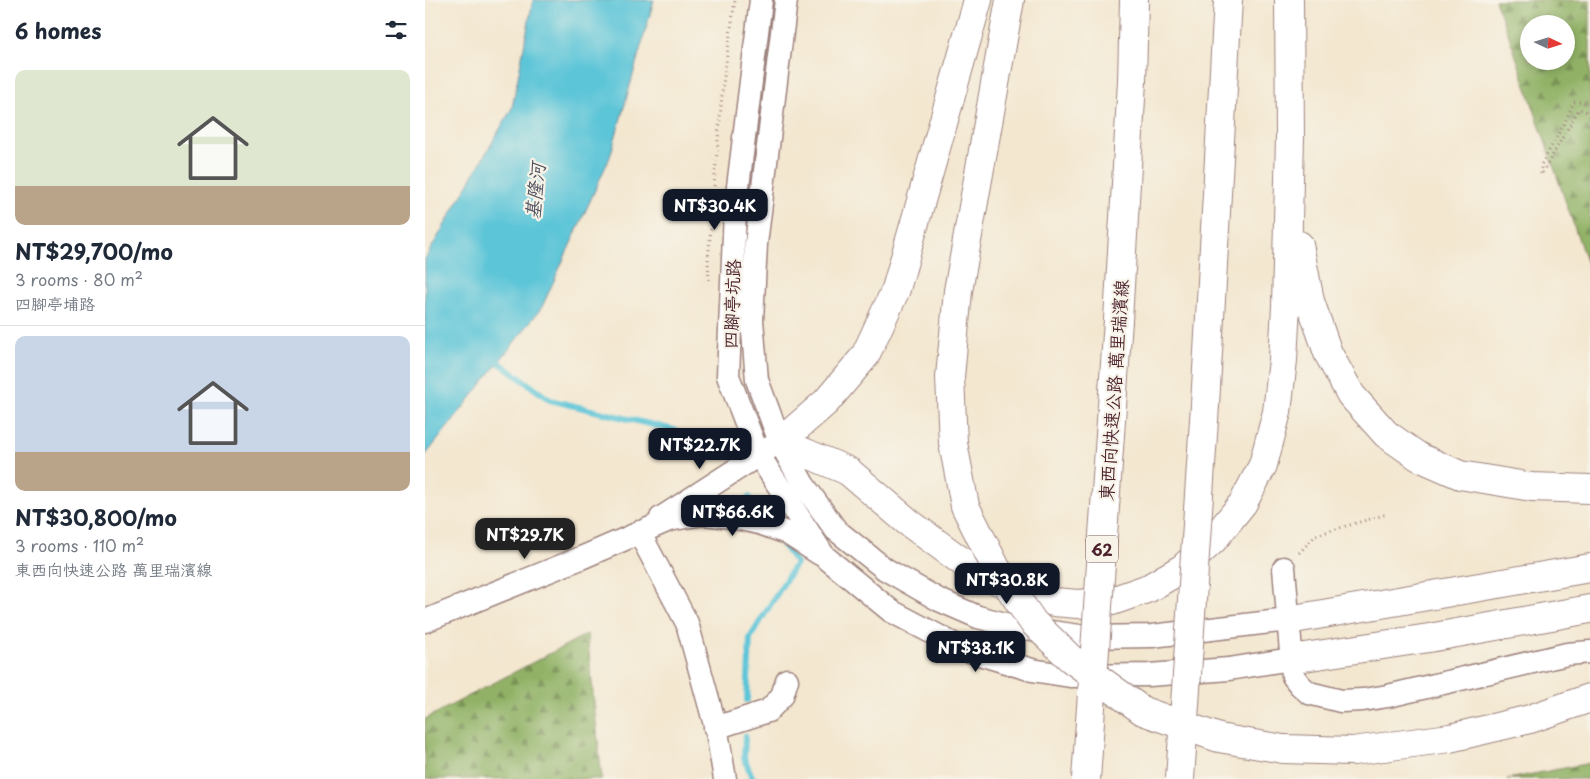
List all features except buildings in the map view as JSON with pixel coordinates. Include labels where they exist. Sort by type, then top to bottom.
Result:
[{"type":"highway","points":[[769,448],[825,402],[865,356],[895,289],[978,0]]},
{"type":"highway","points":[[1010,0],[958,291],[950,377],[953,443],[965,506],[996,568],[1033,622],[1070,658],[1143,711],[1219,738],[1283,749],[1353,751],[1450,738],[1530,719],[1590,698]]},
{"type":"highway","name":"東西向快速公路 萬里瑞濱線","points":[[1086,779],[1132,81],[1134,0]]},
{"type":"highway","points":[[1179,779],[1205,405],[1228,0]]},
{"type":"highway","points":[[769,448],[848,471],[909,522],[964,563],[1031,598],[1078,604],[1112,601],[1149,588],[1183,568],[1214,539],[1243,503],[1263,465],[1277,412],[1287,306],[1290,138],[1289,0]]},
{"type":"highway","points":[[1290,138],[1297,236],[1310,301],[1328,353],[1351,395],[1386,434],[1419,457],[1460,475],[1532,487],[1590,489]]},
{"type":"highway","points":[[1288,620],[1590,568]]},
{"type":"highway","points":[[1291,659],[1429,638],[1590,608]]},
{"type":"street","name":"四腳亭坑路","points":[[761,0],[735,211],[728,376],[769,448]]},
{"type":"street","name":"四腳亭坑路","points":[[769,448],[757,380],[752,320],[756,244],[786,0]]},
{"type":"street","points":[[639,532],[769,448]]},
{"type":"street","points":[[769,448],[824,556]]},
{"type":"street","points":[[769,448],[803,484],[836,530],[885,570],[939,600],[978,617],[1017,627],[1086,637],[1152,636],[1288,620]]},
{"type":"street","points":[[425,621],[669,520],[703,514],[759,523],[787,533],[824,556],[891,611],[963,649],[1032,670],[1070,676],[1149,676],[1229,669],[1291,659]]},
{"type":"street","points":[[639,532],[687,623],[715,728],[725,779]]},
{"type":"street","points":[[1284,568],[1293,676],[1309,693],[1341,700],[1363,700],[1397,694],[1567,654],[1590,652]]},
{"type":"street","points":[[715,728],[768,711],[782,696],[787,680]]},
{"type":"path","points":[[714,192],[723,84],[735,0]]},
{"type":"path","points":[[1590,102],[1573,102],[1564,124],[1541,165],[1541,175],[1579,109],[1590,113]]},
{"type":"path","points":[[709,288],[708,261],[711,221]]},
{"type":"path","points":[[1284,568],[1316,535],[1387,514]]},
{"type":"green space","points":[[1495,0],[1590,0],[1590,273],[1521,70],[1575,70],[1575,15],[1520,15],[1520,68]]},
{"type":"green space","points":[[587,634],[602,779],[425,779],[425,719]]},
{"type":"green space","points":[[1590,763],[1590,779],[1507,779]]},
{"type":"water","name":"基隆河","points":[[533,0],[654,0],[610,157],[542,307],[425,456],[425,259],[512,108]]},
{"type":"waterway","points":[[493,358],[550,400],[674,430],[715,449]]},
{"type":"waterway","points":[[749,497],[760,512]]},
{"type":"waterway","points":[[747,700],[750,638],[796,563],[780,541]]},
{"type":"waterway","points":[[745,736],[744,758],[753,779]]}]
